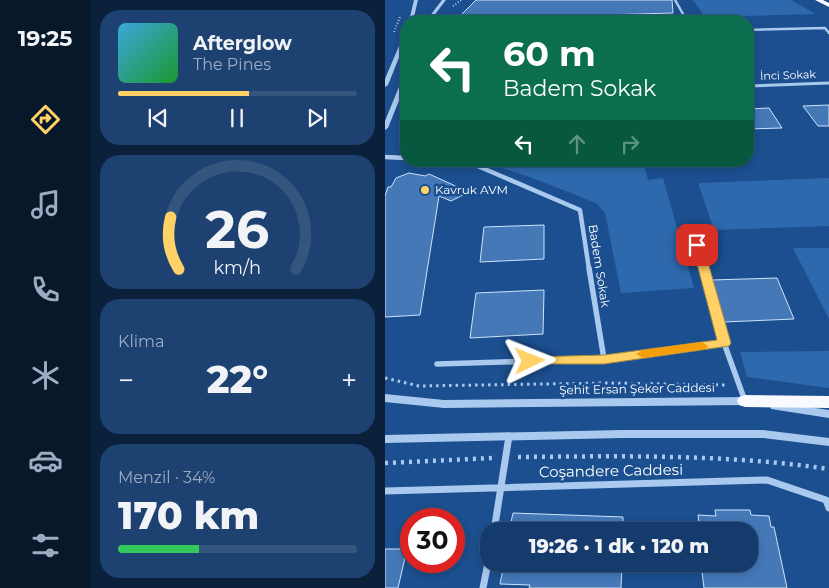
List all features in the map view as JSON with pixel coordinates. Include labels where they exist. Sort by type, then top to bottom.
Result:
[{"type":"highway","points":[[818,0],[829,5]]},
{"type":"highway","points":[[743,393],[829,402]]},
{"type":"street","points":[[412,15],[416,0]]},
{"type":"street","points":[[433,15],[443,2],[450,0]]},
{"type":"street","points":[[675,0],[684,15]]},
{"type":"street","points":[[754,30],[825,28],[829,33]]},
{"type":"street","points":[[385,84],[400,49]]},
{"type":"street","name":"İnci Sokak","points":[[754,86],[829,83]]},
{"type":"street","points":[[385,128],[400,94]]},
{"type":"street","points":[[385,158],[400,158]]},
{"type":"street","name":"Badem Sokak","points":[[481,167],[580,210],[604,359]]},
{"type":"street","points":[[697,245],[724,343],[743,393]]},
{"type":"street","points":[[437,364],[604,359],[724,343]]},
{"type":"street","name":"Şehit Ersan Şeker Caddesi","points":[[387,398],[444,404],[743,393],[829,414]]},
{"type":"street","points":[[385,439],[509,435],[763,434],[829,442]]},
{"type":"street","points":[[496,522],[509,435]]},
{"type":"street","name":"Coşandere Caddesi","points":[[385,491],[767,480],[827,500],[829,508]]},
{"type":"street","points":[[483,588],[486,572]]},
{"type":"path","points":[[392,37],[402,9]]},
{"type":"path","points":[[385,378],[419,386],[606,383],[743,393]]},
{"type":"path","points":[[385,463],[507,457],[670,456],[747,460],[829,469]]},
{"type":"shaded area","points":[[693,0],[791,0],[816,14],[754,16],[704,15]]},
{"type":"shaded area","points":[[499,167],[645,167],[648,180],[663,178],[694,288],[621,293],[605,213],[596,203]]},
{"type":"shaded area","points":[[829,178],[829,226],[714,230],[698,183]]},
{"type":"shaded area","points":[[793,248],[829,248],[829,319]]},
{"type":"shaded area","points":[[829,351],[829,388],[747,377],[740,352]]},
{"type":"building","points":[[476,0],[672,0],[673,13],[601,15],[461,15]]},
{"type":"building","points":[[829,105],[829,126],[818,126],[803,106]]},
{"type":"building","points":[[769,108],[782,128],[754,129],[754,109]]},
{"type":"building","points":[[409,173],[425,176],[429,174],[469,192],[451,201],[439,196],[420,315],[385,317],[385,196],[388,187],[391,187],[396,178]]},
{"type":"building","points":[[544,225],[544,259],[480,262],[484,227]]},
{"type":"building","points":[[777,278],[794,319],[724,322],[712,280]]},
{"type":"building","points":[[544,290],[543,334],[470,338],[476,293]]},
{"type":"building","points":[[715,510],[750,510],[751,515],[769,516],[771,527],[774,527],[787,588],[704,588],[702,572],[758,572],[758,522],[699,522],[698,515],[716,516]]},
{"type":"building","points":[[513,513],[623,517],[623,522],[511,522]]},
{"type":"building","points":[[385,549],[400,549],[401,573],[398,588],[385,588]]},
{"type":"building","points":[[502,572],[622,572],[621,588],[529,588],[530,585],[500,584]]},
{"type":"slow traffic","points":[[643,354],[702,346]]},
{"type":"place","name":"Kavruk AVM","points":[[425,190]]},
{"type":"route","points":[[530,361],[604,359],[724,343],[697,245]]}]
